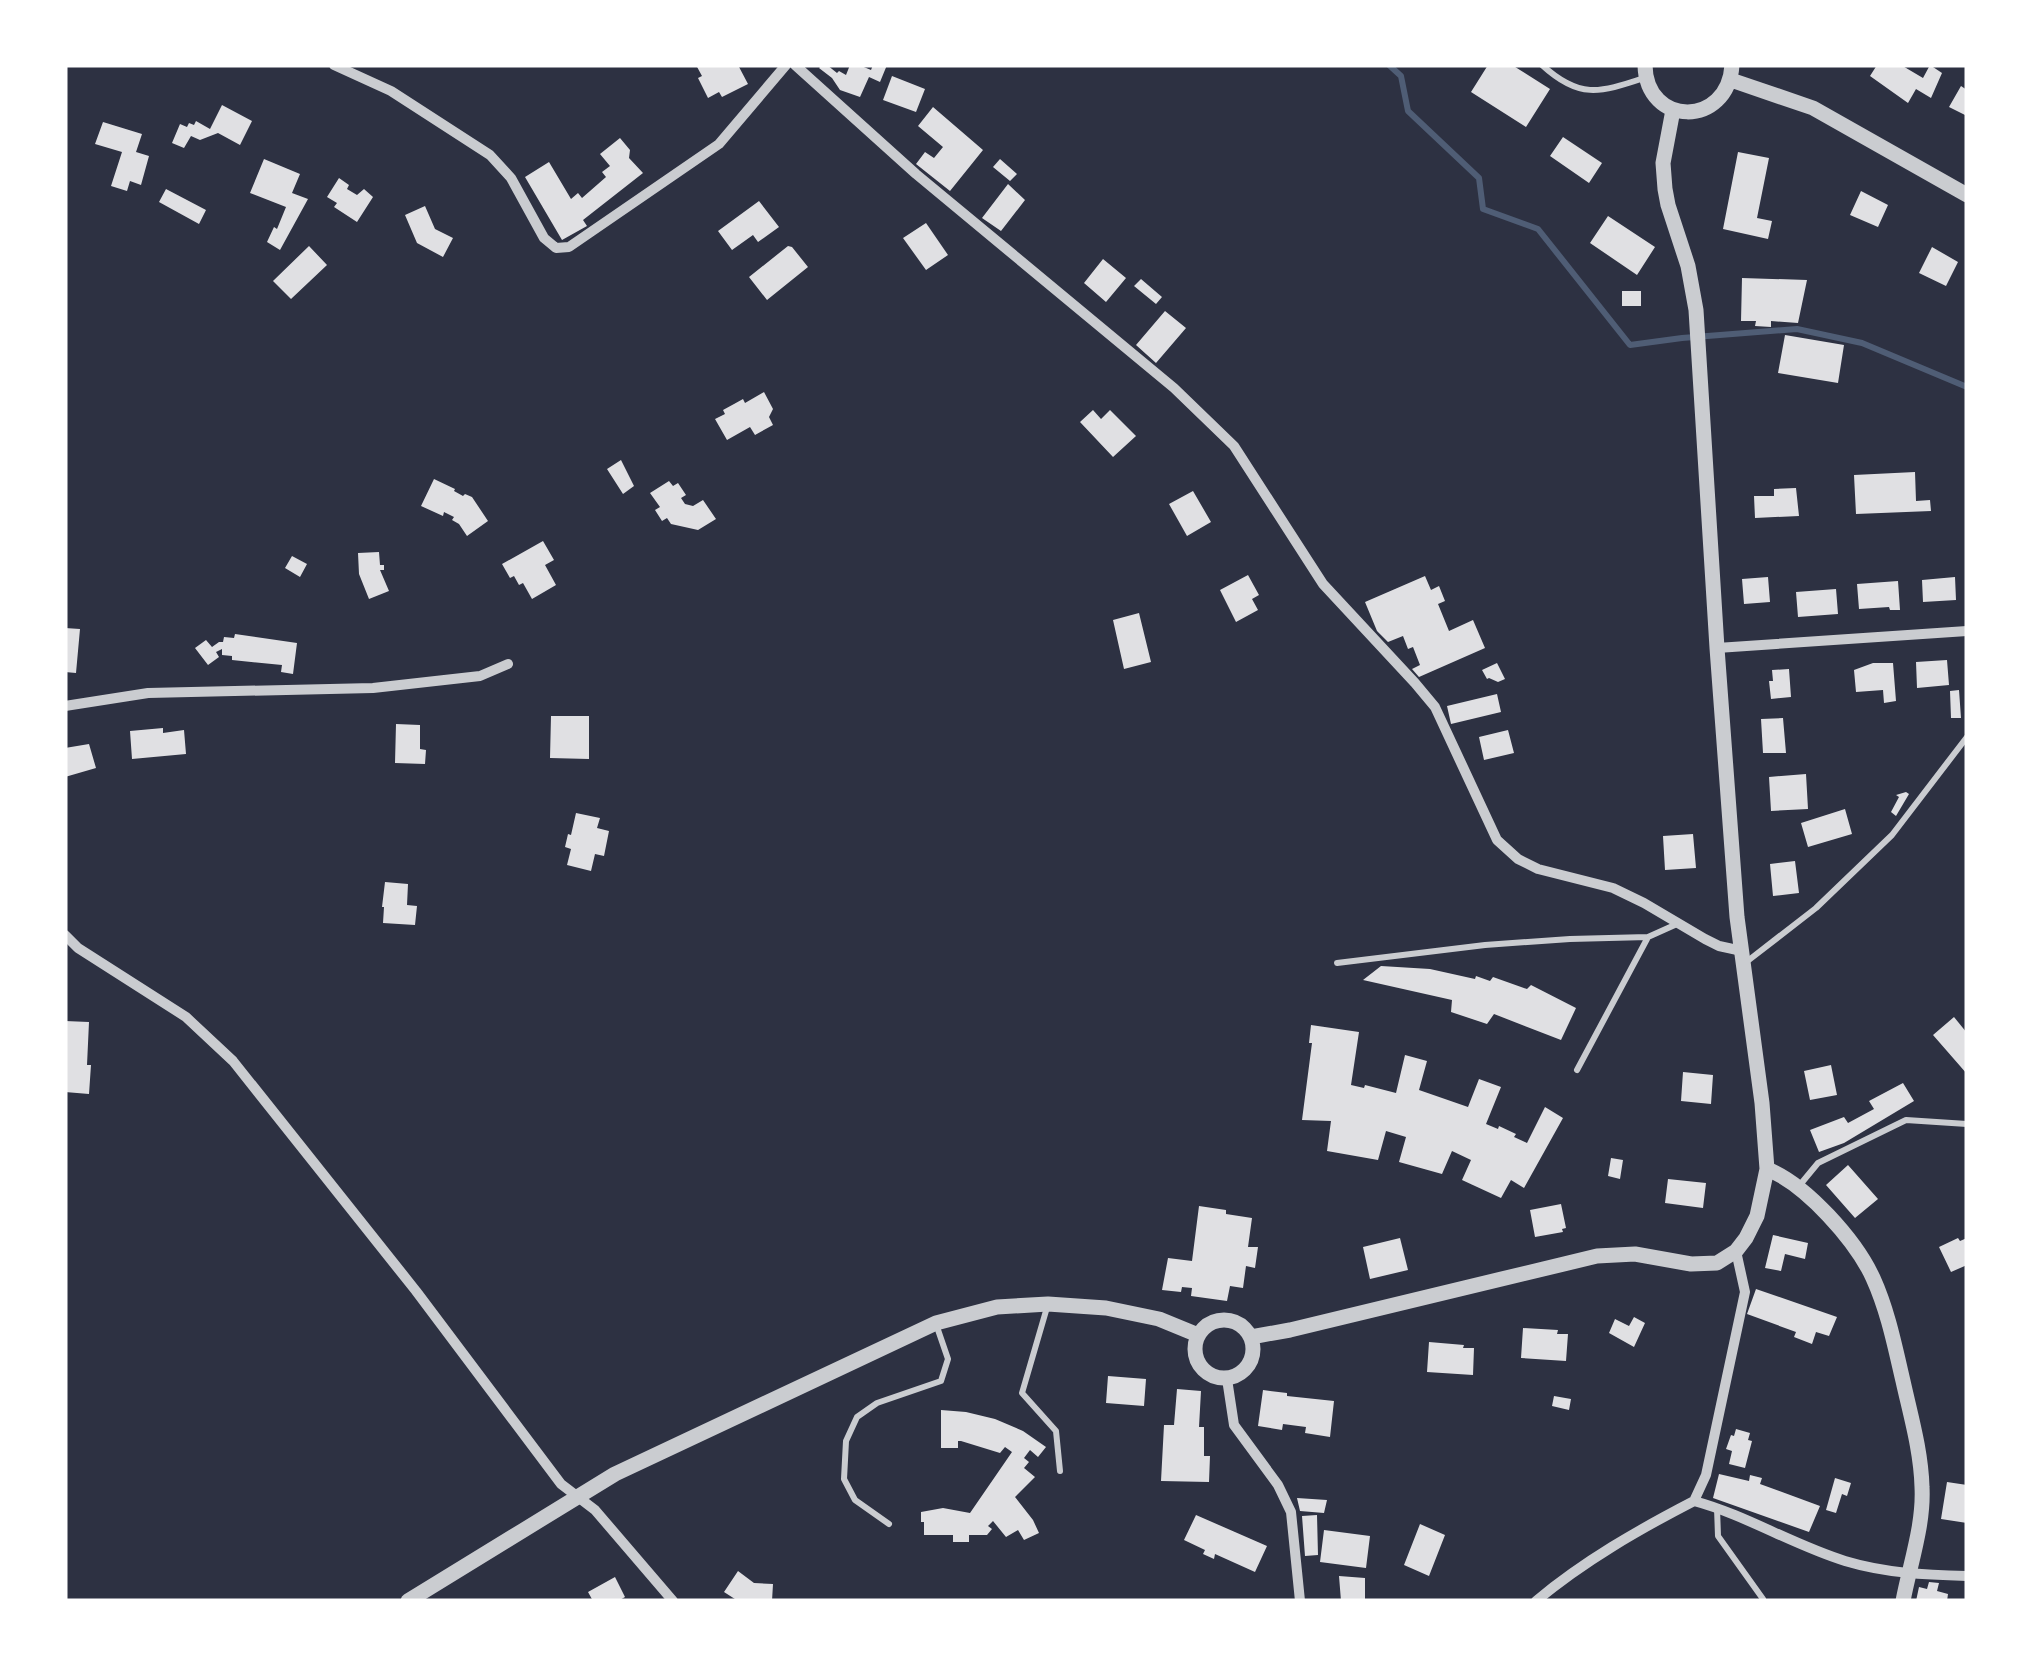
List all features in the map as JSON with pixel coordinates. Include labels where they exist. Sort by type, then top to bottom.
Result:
[{"type":"street","points":[[334,65],[392,90],[490,155],[511,178],[544,238],[556,248],[569,247],[718,144],[786,65]]},
{"type":"street","points":[[795,65],[916,174],[1174,388],[1234,446],[1323,584],[1435,707],[1497,840],[1518,860],[1613,888],[1743,957]]},
{"type":"street","points":[[1645,71],[1652,94],[1673,110],[1687,112],[1714,104],[1725,94],[1732,73],[1847,125],[1967,194]]},
{"type":"street","points":[[1251,1337],[1597,1256],[1635,1254],[1692,1264],[1717,1263],[1736,1251],[1757,1216],[1767,1169],[1737,918],[1698,336],[1693,288],[1668,205],[1663,163],[1673,110]]},
{"type":"street","points":[[1716,648],[1967,631]]},
{"type":"street","points":[[65,706],[148,692],[374,688],[480,676],[508,664]]},
{"type":"street","points":[[65,935],[78,948],[186,1017],[233,1061],[416,1291],[560,1484],[595,1510],[674,1601]]},
{"type":"street","points":[[1767,1169],[1797,1187],[1856,1252],[1872,1276],[1891,1329],[1919,1451],[1922,1492],[1918,1533],[1903,1601]]},
{"type":"street","points":[[1536,1601],[1570,1573],[1694,1501],[1706,1475],[1744,1292],[1736,1251]]},
{"type":"street","points":[[408,1601],[616,1474],[936,1323],[996,1307],[1048,1304],[1106,1308],[1159,1318],[1198,1335]]},
{"type":"street","points":[[1212,1322],[1239,1323],[1251,1337],[1254,1346],[1244,1372],[1226,1379],[1209,1375],[1197,1362],[1198,1335],[1212,1322]]},
{"type":"street","points":[[1226,1379],[1234,1426],[1278,1485],[1291,1512],[1300,1601]]},
{"type":"street","points":[[1694,1501],[1844,1560],[1908,1575],[1967,1576]]},
{"type":"lane","points":[[1542,65],[1572,88],[1587,91],[1602,90],[1645,71]]},
{"type":"lane","points":[[1743,957],[1816,908],[1892,836],[1967,737]]},
{"type":"lane","points":[[1337,963],[1485,945],[1648,938],[1678,923]]},
{"type":"lane","points":[[1577,1070],[1648,938]]},
{"type":"lane","points":[[1797,1187],[1818,1163],[1906,1120],[1967,1124]]},
{"type":"lane","points":[[1048,1304],[1022,1393],[1056,1430],[1060,1470]]},
{"type":"lane","points":[[889,1524],[855,1500],[844,1479],[846,1441],[858,1417],[877,1403],[941,1381],[948,1359],[936,1323]]},
{"type":"lane","points":[[1716,1507],[1718,1536],[1763,1599]]},
{"type":"building","points":[[696,65],[738,65],[748,84],[722,97],[719,92],[708,98]]},
{"type":"building","points":[[822,65],[846,75],[850,65],[871,70],[873,65],[887,65],[880,82],[869,77],[860,97],[840,90],[819,68]]},
{"type":"building","points":[[1488,65],[1512,65],[1550,89],[1526,127],[1471,92]]},
{"type":"building","points":[[1877,65],[1901,65],[1923,78],[1930,65],[1942,73],[1931,98],[1916,89],[1908,103],[1870,76]]},
{"type":"building","points":[[892,76],[925,89],[916,112],[883,100]]},
{"type":"building","points":[[1961,86],[1967,90],[1967,116],[1949,107]]},
{"type":"building","points":[[222,105],[252,121],[240,145],[218,133],[200,140],[191,136],[184,148],[172,143],[180,124],[187,127],[196,121],[210,129]]},
{"type":"building","points":[[933,107],[983,150],[950,191],[916,164],[925,152],[934,158],[943,147],[918,126]]},
{"type":"building","points":[[103,122],[142,134],[136,152],[149,156],[141,185],[130,181],[127,191],[111,186],[122,152],[95,144]]},
{"type":"building","points":[[1563,137],[1602,163],[1589,183],[1550,156]]},
{"type":"building","points":[[620,138],[630,150],[629,158],[643,173],[583,220],[587,226],[562,240],[525,177],[549,162],[571,199],[578,193],[582,198],[606,177],[602,172],[610,166],[600,154]]},
{"type":"building","points":[[1738,152],[1769,158],[1757,218],[1772,221],[1768,239],[1723,229]]},
{"type":"building","points":[[264,159],[300,174],[292,193],[308,199],[280,250],[267,242],[286,207],[250,193]]},
{"type":"building","points":[[1000,159],[1017,174],[1010,181],[993,167]]},
{"type":"building","points":[[339,178],[357,195],[364,189],[373,197],[357,222],[334,207],[337,203],[327,197]]},
{"type":"building","points":[[1008,184],[1025,200],[1001,231],[982,218]]},
{"type":"building","points":[[166,189],[206,210],[199,224],[159,202]]},
{"type":"building","points":[[1861,191],[1888,205],[1878,227],[1850,215]]},
{"type":"building","points":[[759,201],[779,227],[758,242],[753,235],[732,250],[718,231]]},
{"type":"building","points":[[425,206],[435,229],[453,238],[443,257],[417,243],[405,215]]},
{"type":"building","points":[[1608,216],[1655,247],[1637,275],[1590,243]]},
{"type":"building","points":[[926,223],[948,255],[926,270],[903,238]]},
{"type":"building","points":[[309,246],[327,265],[291,299],[273,281]]},
{"type":"building","points":[[788,246],[808,267],[767,300],[749,277]]},
{"type":"building","points":[[1932,247],[1958,262],[1946,286],[1919,273]]},
{"type":"building","points":[[1103,259],[1126,278],[1106,302],[1084,283]]},
{"type":"building","points":[[1742,278],[1807,280],[1798,323],[1771,321],[1771,327],[1741,321]]},
{"type":"building","points":[[1141,279],[1162,297],[1156,304],[1134,286]]},
{"type":"building","points":[[1622,291],[1641,291],[1641,306],[1622,306]]},
{"type":"building","points":[[1165,311],[1186,328],[1156,363],[1136,345]]},
{"type":"building","points":[[1785,335],[1844,345],[1838,383],[1778,373]]},
{"type":"building","points":[[764,392],[773,409],[769,417],[773,425],[755,435],[750,427],[727,440],[715,419],[725,414],[723,410]]},
{"type":"building","points":[[1093,410],[1101,419],[1110,410],[1136,436],[1113,457],[1080,422]]},
{"type":"building","points":[[621,460],[634,486],[623,494],[607,469]]},
{"type":"building","points":[[1915,472],[1916,501],[1930,500],[1931,511],[1856,514],[1854,475]]},
{"type":"building","points":[[434,479],[472,497],[488,521],[467,536],[452,520],[454,517],[421,506]]},
{"type":"building","points":[[669,481],[673,486],[678,483],[686,495],[681,498],[685,504],[693,506],[703,500],[716,519],[698,530],[671,524],[667,518],[662,521],[655,510],[660,507],[650,493]]},
{"type":"building","points":[[1796,488],[1799,516],[1755,518],[1754,496],[1774,496],[1774,489]]},
{"type":"building","points":[[1193,491],[1211,522],[1187,536],[1169,504]]},
{"type":"building","points":[[543,541],[554,560],[545,565],[556,585],[532,599],[523,583],[519,585],[514,576],[510,578],[502,564]]},
{"type":"building","points":[[379,552],[380,565],[384,565],[384,570],[380,570],[389,591],[369,599],[359,574],[358,553]]},
{"type":"building","points":[[292,556],[307,564],[300,577],[285,568]]},
{"type":"building","points":[[1248,575],[1259,595],[1252,599],[1258,610],[1236,622],[1220,590]]},
{"type":"building","points":[[1425,576],[1431,590],[1439,586],[1445,601],[1438,604],[1449,631],[1473,620],[1485,648],[1419,677],[1412,669],[1420,665],[1413,647],[1408,649],[1403,636],[1388,642],[1377,631],[1365,602]]},
{"type":"building","points":[[1768,577],[1770,602],[1744,604],[1742,579]]},
{"type":"building","points":[[1955,577],[1956,600],[1923,602],[1922,580]]},
{"type":"building","points":[[1898,581],[1900,610],[1859,609],[1857,584]]},
{"type":"building","points":[[1836,589],[1838,614],[1798,617],[1796,592]]},
{"type":"building","points":[[1139,613],[1151,662],[1124,669],[1113,620]]},
{"type":"building","points":[[65,628],[80,629],[76,673],[65,672]]},
{"type":"building","points":[[235,634],[297,643],[293,674],[281,672],[282,665],[232,660],[232,656],[222,655],[222,649],[216,652],[219,657],[208,665],[195,648],[206,640],[212,647]]},
{"type":"building","points":[[1947,660],[1949,685],[1917,688],[1916,662]]},
{"type":"building","points":[[1497,663],[1505,679],[1498,682],[1487,679],[1482,670]]},
{"type":"building","points":[[1873,663],[1893,663],[1896,701],[1884,703],[1883,690],[1856,692],[1854,670]]},
{"type":"building","points":[[1789,669],[1791,697],[1771,699],[1772,670]]},
{"type":"building","points":[[1959,690],[1961,718],[1951,718],[1950,691]]},
{"type":"building","points":[[1497,694],[1501,712],[1451,724],[1447,706]]},
{"type":"building","points":[[551,716],[589,716],[589,759],[550,758]]},
{"type":"building","points":[[1783,718],[1786,753],[1763,753],[1761,719]]},
{"type":"building","points":[[396,724],[420,725],[420,749],[426,750],[425,764],[395,763]]},
{"type":"building","points":[[163,728],[163,733],[184,730],[186,754],[132,759],[130,731]]},
{"type":"building","points":[[1508,730],[1514,753],[1484,760],[1479,737]]},
{"type":"building","points":[[89,744],[96,768],[65,777],[65,748]]},
{"type":"building","points":[[1806,774],[1808,809],[1771,811],[1769,777]]},
{"type":"building","points":[[1909,794],[1896,816],[1891,812],[1899,797],[1896,795]]},
{"type":"building","points":[[1845,809],[1852,834],[1808,847],[1801,823]]},
{"type":"building","points":[[576,813],[600,818],[597,828],[609,831],[604,856],[595,854],[591,871],[567,865],[571,849],[565,847]]},
{"type":"building","points":[[1693,834],[1696,868],[1665,870],[1663,836]]},
{"type":"building","points":[[1795,861],[1799,893],[1773,896],[1770,864]]},
{"type":"building","points":[[385,882],[408,884],[407,905],[417,906],[415,925],[383,923]]},
{"type":"building","points":[[1381,966],[1430,969],[1490,981],[1493,977],[1527,989],[1531,985],[1576,1008],[1561,1040],[1494,1014],[1487,1024],[1451,1012],[1452,1000],[1363,980]]},
{"type":"building","points":[[1954,1017],[1967,1033],[1967,1074],[1933,1035]]},
{"type":"building","points":[[65,1021],[89,1022],[89,1094],[65,1092]]},
{"type":"building","points":[[1311,1025],[1359,1032],[1351,1085],[1396,1093],[1405,1055],[1427,1061],[1419,1090],[1468,1107],[1479,1079],[1501,1087],[1486,1124],[1498,1129],[1499,1126],[1527,1143],[1545,1107],[1563,1118],[1524,1188],[1511,1180],[1501,1198],[1462,1180],[1471,1160],[1452,1151],[1442,1174],[1399,1162],[1406,1137],[1386,1131],[1378,1160],[1327,1151],[1331,1121],[1302,1120]]},
{"type":"building","points":[[1831,1065],[1837,1095],[1810,1100],[1804,1071]]},
{"type":"building","points":[[1683,1072],[1713,1075],[1711,1104],[1681,1101]]},
{"type":"building","points":[[1903,1083],[1914,1101],[1844,1143],[1819,1152],[1810,1130],[1844,1117],[1848,1123],[1874,1109],[1869,1101]]},
{"type":"building","points":[[1611,1158],[1623,1160],[1620,1179],[1608,1176]]},
{"type":"building","points":[[1848,1165],[1878,1199],[1855,1218],[1826,1185]]},
{"type":"building","points":[[1668,1179],[1706,1183],[1703,1208],[1665,1203]]},
{"type":"building","points":[[1561,1204],[1566,1228],[1563,1232],[1535,1237],[1530,1210]]},
{"type":"building","points":[[1199,1206],[1252,1218],[1248,1247],[1258,1247],[1255,1268],[1246,1266],[1243,1288],[1230,1286],[1227,1301],[1191,1296],[1192,1288],[1182,1287],[1181,1292],[1162,1290],[1168,1258],[1192,1261]]},
{"type":"building","points":[[1773,1235],[1808,1243],[1805,1259],[1785,1254],[1781,1271],[1765,1268]]},
{"type":"building","points":[[1400,1238],[1408,1270],[1370,1279],[1363,1247]]},
{"type":"building","points":[[1967,1238],[1967,1265],[1951,1272],[1939,1247]]},
{"type":"building","points":[[1756,1289],[1837,1317],[1829,1336],[1816,1332],[1812,1344],[1794,1337],[1796,1332],[1747,1314]]},
{"type":"building","points":[[1634,1317],[1645,1323],[1634,1347],[1609,1333],[1615,1319],[1629,1326]]},
{"type":"building","points":[[1523,1328],[1568,1334],[1566,1361],[1521,1358]]},
{"type":"building","points":[[1429,1342],[1474,1348],[1473,1375],[1427,1372]]},
{"type":"building","points":[[1108,1376],[1146,1379],[1144,1406],[1106,1403]]},
{"type":"building","points":[[1177,1389],[1201,1391],[1199,1427],[1204,1427],[1204,1456],[1210,1456],[1209,1482],[1161,1481],[1164,1425],[1174,1425]]},
{"type":"building","points":[[1263,1390],[1334,1401],[1330,1437],[1305,1433],[1306,1427],[1283,1424],[1282,1430],[1258,1426]]},
{"type":"building","points":[[1554,1396],[1571,1399],[1569,1410],[1552,1406]]},
{"type":"building","points":[[941,1410],[995,1419],[1046,1447],[1038,1457],[1030,1450],[1024,1458],[1029,1462],[1024,1468],[1035,1477],[1015,1497],[1039,1533],[1024,1540],[1018,1530],[1006,1537],[993,1521],[987,1535],[969,1535],[969,1542],[953,1542],[953,1535],[924,1535],[921,1512],[943,1508],[970,1513],[1012,1452],[1005,1447],[1000,1453],[961,1441],[958,1448],[941,1448]]},
{"type":"building","points":[[1736,1429],[1750,1433],[1748,1440],[1752,1441],[1745,1468],[1729,1464],[1732,1451],[1726,1449]]},
{"type":"building","points":[[1719,1474],[1749,1481],[1750,1475],[1762,1478],[1760,1484],[1820,1506],[1809,1532],[1713,1498]]},
{"type":"building","points":[[1835,1478],[1851,1483],[1847,1496],[1842,1494],[1836,1513],[1826,1510]]},
{"type":"building","points":[[1947,1482],[1967,1485],[1967,1523],[1941,1519]]},
{"type":"building","points":[[1297,1498],[1327,1500],[1324,1513],[1300,1511]]},
{"type":"building","points":[[1196,1515],[1267,1546],[1255,1572],[1215,1554],[1214,1559],[1184,1540]]},
{"type":"building","points":[[1317,1515],[1318,1555],[1305,1556],[1302,1516]]},
{"type":"building","points":[[1420,1524],[1445,1535],[1429,1576],[1404,1565]]},
{"type":"building","points":[[1324,1530],[1370,1536],[1366,1568],[1320,1562]]},
{"type":"building","points":[[738,1571],[754,1583],[773,1584],[772,1601],[738,1601],[724,1592]]},
{"type":"building","points":[[1339,1576],[1365,1578],[1365,1601],[1341,1601]]},
{"type":"building","points":[[615,1577],[625,1597],[618,1601],[593,1601],[588,1592]]},
{"type":"building","points":[[1929,1582],[1939,1583],[1937,1591],[1948,1594],[1947,1601],[1916,1601],[1919,1587],[1927,1589]]},
{"type":"waterway","points":[[1389,65],[1401,76],[1408,111],[1479,178],[1483,209],[1538,229],[1630,345],[1797,329],[1862,343],[1967,387]]}]
